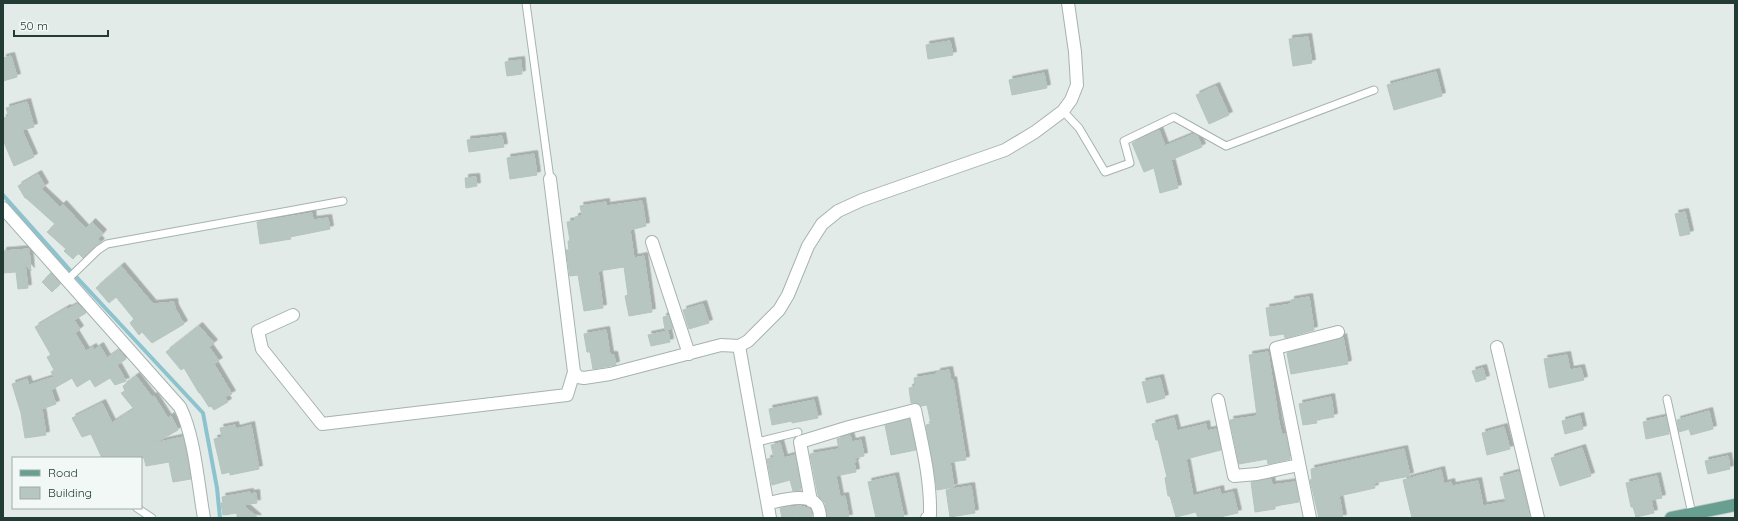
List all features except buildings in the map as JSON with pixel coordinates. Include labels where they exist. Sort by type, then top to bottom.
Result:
[{"type":"main road","points":[[1671,518],[1735,505]]},
{"type":"street","points":[[574,372],[578,377],[584,378],[610,374],[720,346],[739,346],[748,341],[779,310],[788,295],[808,246],[822,224],[838,211],[862,200],[1005,150],[1035,132],[1063,111],[1077,85],[1068,3]]},
{"type":"street","points":[[293,315],[258,331],[262,349],[322,424],[567,395],[574,372],[550,179]]},
{"type":"street","points":[[3,208],[68,278],[180,407],[187,420],[204,518]]},
{"type":"street","points":[[652,242],[689,354]]},
{"type":"street","points":[[1310,518],[1276,348],[1338,332]]},
{"type":"street","points":[[739,346],[770,518]]},
{"type":"street","points":[[1497,347],[1538,518]]},
{"type":"street","points":[[1218,400],[1234,476],[1257,474],[1299,465]]},
{"type":"street","points":[[820,518],[817,506],[812,501],[800,442],[849,427],[915,410],[924,457],[930,502],[930,515],[927,518]]},
{"type":"street","points":[[768,504],[797,498],[812,501]]},
{"type":"lane","points":[[526,3],[550,179]]},
{"type":"lane","points":[[1063,111],[1079,128],[1105,172],[1130,163],[1124,141],[1174,117],[1226,146],[1374,90]]},
{"type":"lane","points":[[68,278],[98,250],[107,244],[343,201]]},
{"type":"lane","points":[[1667,399],[1692,514]]},
{"type":"lane","points":[[756,442],[798,432]]},
{"type":"lane","points":[[138,509],[152,518]]},
{"type":"waterway","points":[[3,195],[68,268],[203,413],[217,488],[220,518]]}]
